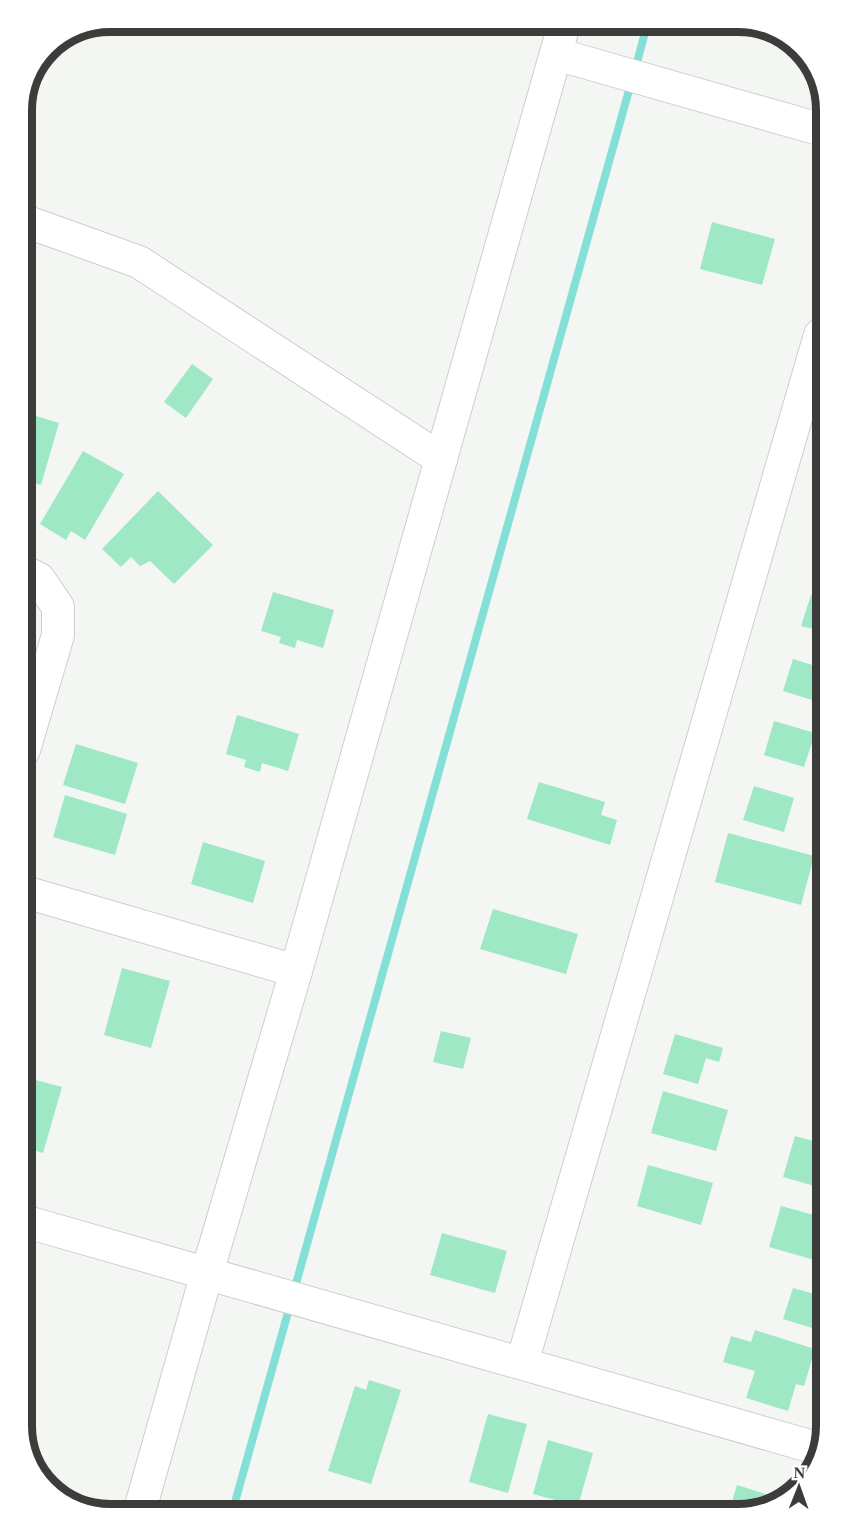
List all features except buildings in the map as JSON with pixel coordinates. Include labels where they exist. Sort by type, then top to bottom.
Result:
[{"type":"street","points":[[142,1503],[296,971],[562,32]]},
{"type":"street","points":[[556,54],[816,128]]},
{"type":"street","points":[[32,224],[139,262],[441,459]]},
{"type":"street","points":[[522,1363],[816,349]]},
{"type":"street","points":[[32,575],[39,579],[58,606],[58,635],[32,723]]},
{"type":"street","points":[[32,894],[296,971]]},
{"type":"street","points":[[32,1223],[812,1447]]},
{"type":"waterway","points":[[635,70],[645,32]]},
{"type":"waterway","points":[[235,1503],[631,83]]}]
